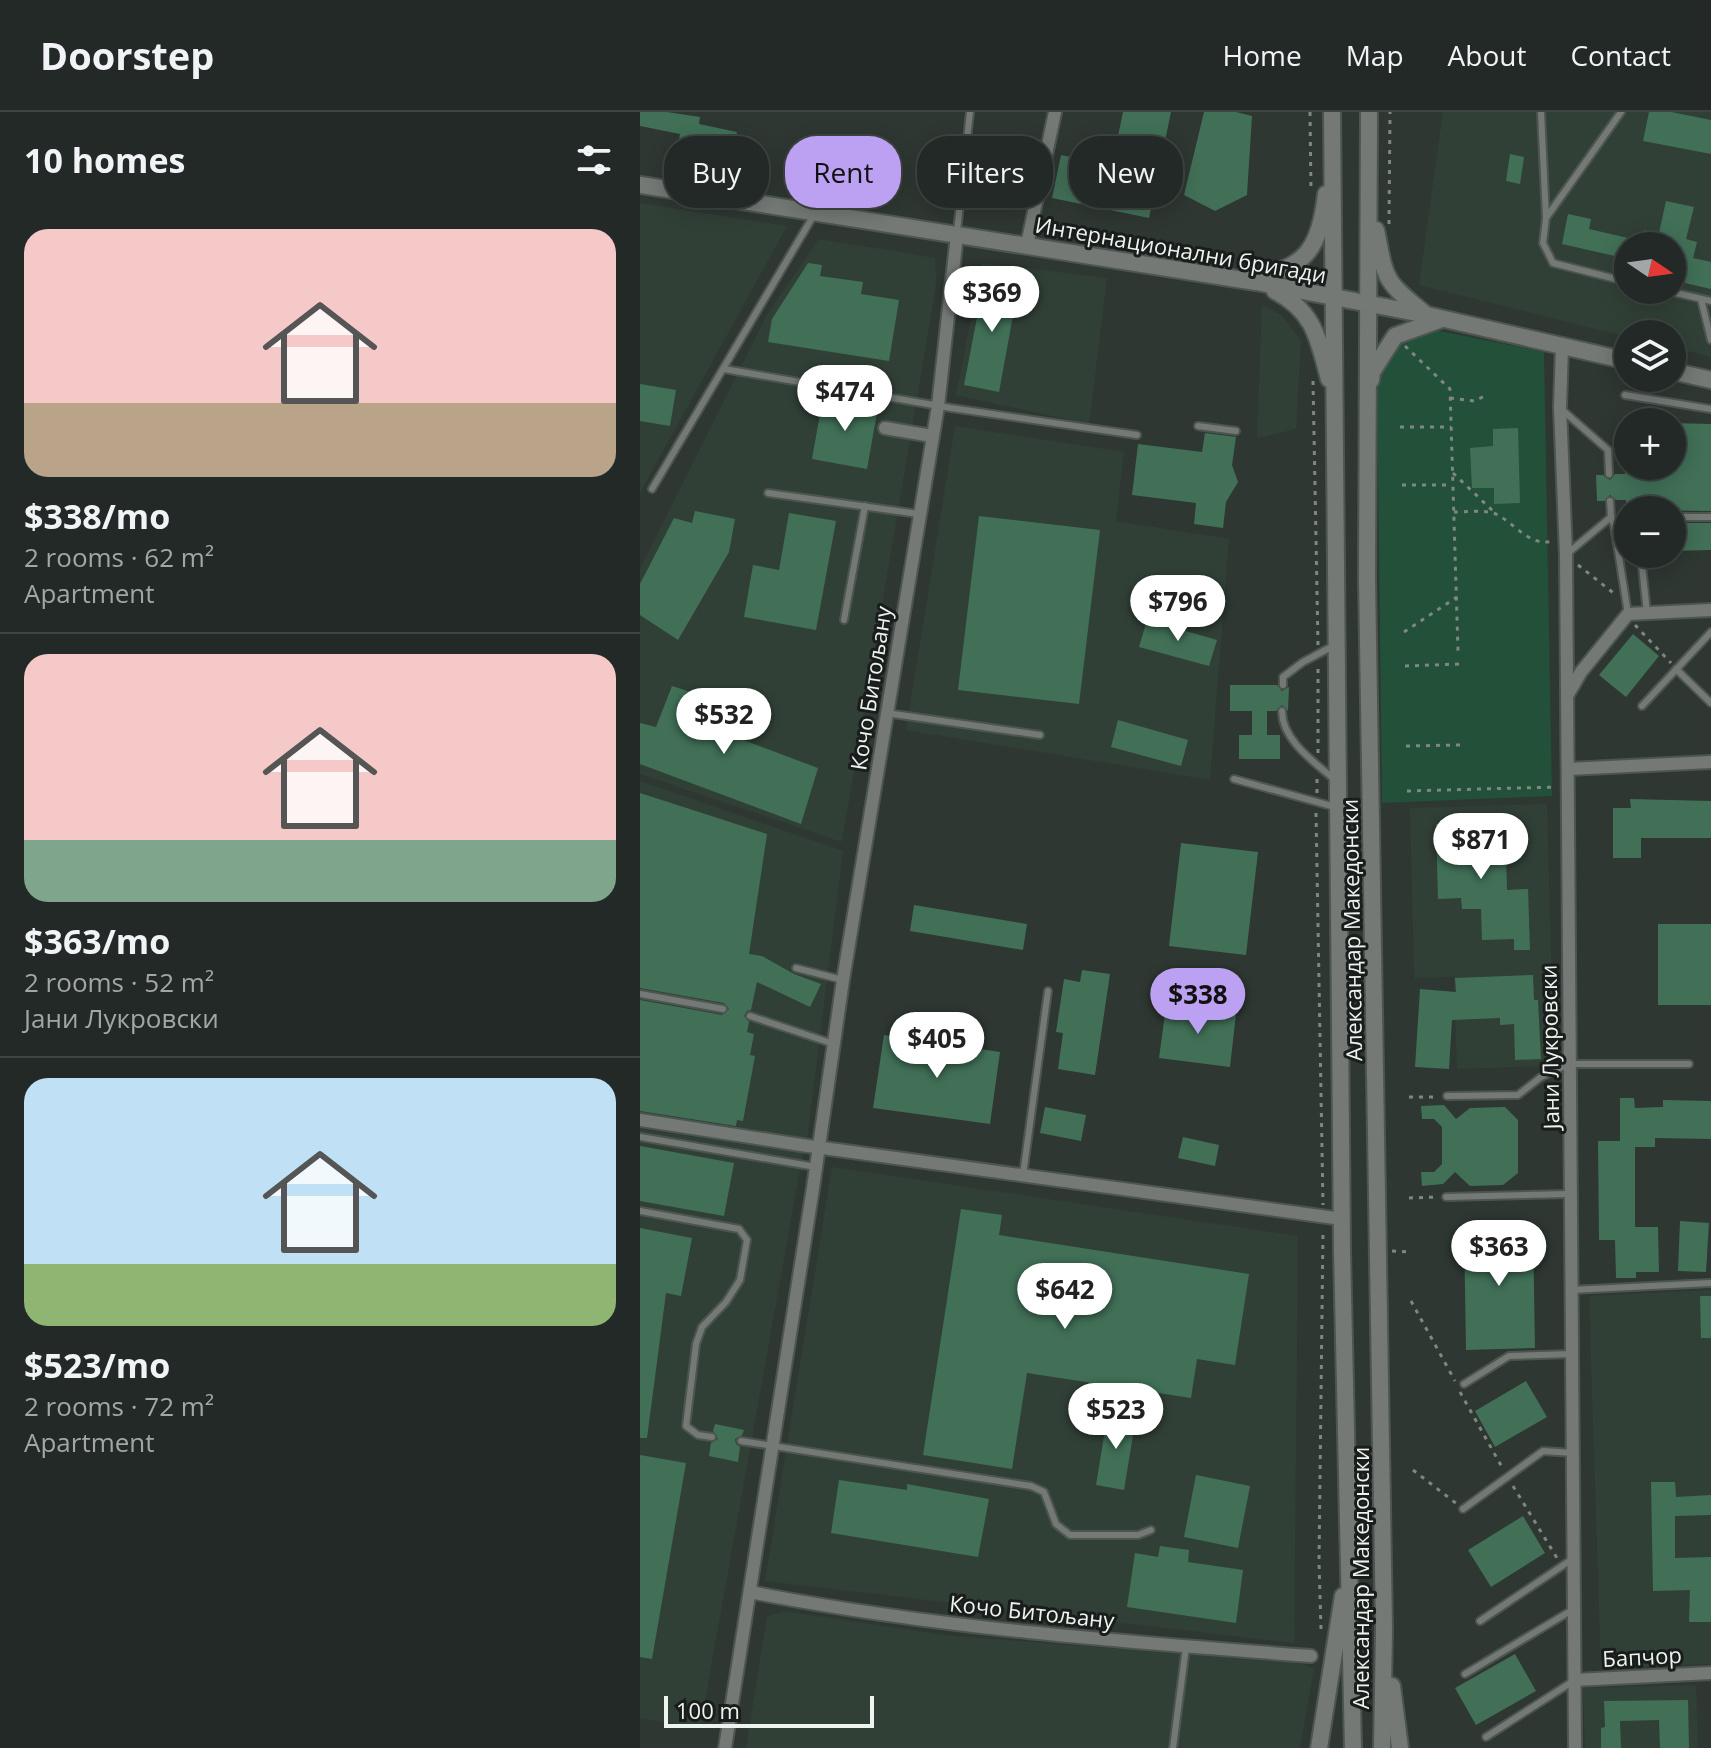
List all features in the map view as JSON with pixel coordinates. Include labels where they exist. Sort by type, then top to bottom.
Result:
[{"type":"street","points":[[1027,245],[1055,112]]},
{"type":"street","name":"Александар Македонски","points":[[1332,112],[1342,1219],[1353,1748]]},
{"type":"street","name":"Александар Македонски","points":[[1369,112],[1367,422],[1384,1629],[1382,1748]]},
{"type":"street","points":[[1240,279],[1281,273],[1307,255],[1325,204],[1333,137]]},
{"type":"street","name":"Интернационални бригади","points":[[640,185],[1240,279],[1427,315],[1614,358]]},
{"type":"street","points":[[1369,197],[1385,276],[1389,284],[1427,315]]},
{"type":"street","name":"Кочо Битољану","points":[[725,1748],[843,980],[938,406],[957,235]]},
{"type":"street","points":[[1260,283],[1290,298],[1307,314],[1336,403]]},
{"type":"street","points":[[1367,422],[1372,372],[1395,336],[1444,319]]},
{"type":"street","name":"Јани Лукровски","points":[[1562,346],[1560,407],[1566,555],[1575,1748]]},
{"type":"street","points":[[1686,374],[1711,380]]},
{"type":"street","points":[[885,428],[932,436]]},
{"type":"street","points":[[1566,698],[1581,672],[1628,614],[1711,610]]},
{"type":"street","points":[[1568,769],[1711,762]]},
{"type":"street","points":[[640,1120],[1342,1219]]},
{"type":"street","points":[[1319,1748],[1330,1679],[1323,1648],[1350,1555]]},
{"type":"street","name":"Кочо Битољану","points":[[750,1592],[856,1611],[1186,1647],[1323,1648]]},
{"type":"street","points":[[1384,1629],[1400,1748]]},
{"type":"street","points":[[1323,1648],[1330,1679]]},
{"type":"street","name":"Бапчор","points":[[1575,1680],[1711,1673]]},
{"type":"lane","points":[[957,235],[970,112]]},
{"type":"lane","points":[[1541,112],[1546,218],[1543,243],[1553,263],[1614,278]]},
{"type":"lane","points":[[1546,218],[1621,112]]},
{"type":"lane","points":[[652,489],[815,213]]},
{"type":"lane","points":[[1686,295],[1711,301]]},
{"type":"lane","points":[[1701,299],[1711,340]]},
{"type":"lane","points":[[724,369],[938,406],[1137,435]]},
{"type":"lane","points":[[1625,395],[1711,409]]},
{"type":"lane","points":[[1560,407],[1608,450],[1609,474]]},
{"type":"lane","points":[[1198,426],[1236,431]]},
{"type":"lane","points":[[768,493],[919,514]]},
{"type":"lane","points":[[1610,501],[1628,614]]},
{"type":"lane","points":[[844,620],[865,506]]},
{"type":"lane","points":[[1566,555],[1611,517]]},
{"type":"lane","points":[[1686,517],[1711,517]]},
{"type":"lane","points":[[1642,568],[1647,613]]},
{"type":"lane","points":[[1642,706],[1711,632]]},
{"type":"lane","points":[[1283,685],[1283,677],[1338,644]]},
{"type":"lane","points":[[1676,669],[1711,703]]},
{"type":"lane","points":[[1282,711],[1282,721],[1301,750],[1339,783]]},
{"type":"lane","points":[[886,713],[1040,735]]},
{"type":"lane","points":[[1234,779],[1339,808]]},
{"type":"lane","points":[[796,968],[843,980]]},
{"type":"lane","points":[[1023,1175],[1048,991]]},
{"type":"lane","points":[[640,994],[723,1009]]},
{"type":"lane","points":[[750,1016],[834,1044]]},
{"type":"lane","points":[[1447,1096],[1518,1095],[1541,1077],[1569,1064],[1689,1064]]},
{"type":"lane","points":[[640,1137],[816,1167]]},
{"type":"lane","points":[[1446,1197],[1570,1194]]},
{"type":"lane","points":[[640,1211],[739,1229],[747,1240],[740,1280],[726,1302],[702,1327],[696,1344],[686,1426],[698,1435],[712,1437]]},
{"type":"lane","points":[[1571,1290],[1711,1283]]},
{"type":"lane","points":[[1464,1384],[1509,1356],[1572,1354]]},
{"type":"lane","points":[[741,1441],[1031,1486],[1044,1492],[1056,1524],[1070,1535],[1138,1535],[1151,1530]]},
{"type":"lane","points":[[1463,1509],[1543,1451],[1573,1453]]},
{"type":"lane","points":[[1480,1621],[1574,1557]]},
{"type":"lane","points":[[1465,1674],[1574,1609]]},
{"type":"lane","points":[[1173,1748],[1186,1647]]},
{"type":"lane","points":[[1486,1737],[1575,1680]]},
{"type":"path","points":[[1310,112],[1311,193]]},
{"type":"path","points":[[1389,237],[1390,112]]},
{"type":"path","points":[[1395,336],[1450,389],[1458,651]]},
{"type":"path","points":[[1313,371],[1318,654],[1317,999],[1323,1217],[1319,1562],[1323,1648]]},
{"type":"path","points":[[1450,398],[1474,401],[1485,396]]},
{"type":"path","points":[[1400,427],[1451,427]]},
{"type":"path","points":[[1453,473],[1495,513],[1527,536],[1544,543],[1565,539]]},
{"type":"path","points":[[1402,485],[1452,485]]},
{"type":"path","points":[[1454,512],[1495,513]]},
{"type":"path","points":[[1566,555],[1617,596],[1628,614],[1676,669]]},
{"type":"path","points":[[1404,632],[1457,597]]},
{"type":"path","points":[[1405,666],[1459,664]]},
{"type":"path","points":[[1406,746],[1460,745]]},
{"type":"path","points":[[1407,791],[1567,787]]},
{"type":"path","points":[[1409,1097],[1447,1096]]},
{"type":"path","points":[[1409,1198],[1446,1197]]},
{"type":"path","points":[[1411,1301],[1507,1477],[1562,1567]]},
{"type":"path","points":[[1413,1470],[1463,1509]]},
{"type":"shaded area","points":[[1443,112],[1711,112],[1711,357],[1686,351],[1686,320],[1614,320],[1614,334],[1419,285]]},
{"type":"shaded area","points":[[640,203],[787,226],[640,493]]},
{"type":"shaded area","points":[[819,239],[935,258],[936,285],[842,842],[640,774],[640,569],[768,313]]},
{"type":"shaded area","points":[[982,263],[1107,278],[1089,424],[956,395]]},
{"type":"shaded area","points":[[1262,305],[1281,315],[1301,340],[1296,429],[1257,438]]},
{"type":"shaded area","points":[[955,426],[1124,452],[1116,521],[1229,539],[1210,780],[906,730]]},
{"type":"shaded area","points":[[640,781],[843,851],[807,1140],[640,1113]]},
{"type":"shaded area","points":[[1547,804],[1554,1066],[1457,1069],[1454,977],[1414,978],[1410,808]]},
{"type":"shaded area","points":[[640,1129],[803,1153],[700,1728],[640,1718]]},
{"type":"shaded area","points":[[832,1167],[1298,1236],[1294,1643],[765,1581]]},
{"type":"shaded area","points":[[1711,1290],[1711,1664],[1601,1668],[1589,1296]]},
{"type":"shaded area","points":[[784,1611],[944,1635],[1303,1664],[1314,1669],[1300,1748],[746,1748],[767,1617]]},
{"type":"shaded area","points":[[1696,1685],[1698,1748],[1585,1748],[1583,1688]]},
{"type":"green space","points":[[1435,330],[1544,352],[1552,796],[1382,803],[1377,379],[1400,342]]},
{"type":"building","points":[[640,112],[667,112],[700,117],[699,124],[737,132],[736,136],[680,136],[640,126]]},
{"type":"building","points":[[1123,112],[1171,112],[1166,136],[1118,136]]},
{"type":"building","points":[[1204,112],[1236,112],[1252,116],[1247,195],[1215,211],[1184,195]]},
{"type":"building","points":[[1649,112],[1671,112],[1711,120],[1711,154],[1643,141]]},
{"type":"building","points":[[1510,154],[1524,157],[1520,184],[1506,181]]},
{"type":"building","points":[[1061,155],[1069,157],[1069,202],[1053,198]]},
{"type":"building","points":[[1666,201],[1694,207],[1686,239],[1686,232],[1659,232]]},
{"type":"building","points":[[1100,208],[1151,208],[1149,218]]},
{"type":"building","points":[[1568,214],[1591,219],[1589,229],[1614,235],[1614,256],[1562,244]]},
{"type":"building","points":[[1686,239],[1697,242],[1693,258],[1711,262],[1711,289],[1686,283]]},
{"type":"building","points":[[808,263],[822,265],[820,276],[863,282],[861,294],[899,300],[889,361],[768,342],[772,319]]},
{"type":"building","points":[[985,276],[1019,283],[999,392],[964,385]]},
{"type":"building","points":[[640,384],[676,390],[670,426],[640,421]]},
{"type":"building","points":[[823,397],[878,407],[867,469],[812,459]]},
{"type":"building","points":[[1686,423],[1711,424],[1711,511],[1686,511],[1686,496],[1614,498],[1610,495],[1604,501],[1597,501],[1596,475],[1610,480],[1614,475],[1614,480],[1686,480]]},
{"type":"building","points":[[1518,428],[1520,503],[1494,504],[1494,488],[1472,488],[1470,448],[1493,446],[1493,429]]},
{"type":"building","points":[[1205,433],[1236,437],[1232,465],[1238,482],[1226,502],[1223,528],[1194,524],[1196,503],[1132,495],[1138,444],[1202,452]]},
{"type":"building","points":[[695,511],[735,519],[729,552],[678,640],[640,615],[640,584],[674,518],[692,523]]},
{"type":"building","points":[[789,513],[836,521],[816,630],[744,617],[753,565],[779,570]]},
{"type":"building","points":[[979,516],[1100,530],[1079,704],[958,690]]},
{"type":"building","points":[[1686,523],[1711,523],[1711,550],[1686,551]]},
{"type":"building","points":[[1147,620],[1217,640],[1209,666],[1139,647]]},
{"type":"building","points":[[1633,634],[1659,656],[1626,697],[1599,675]]},
{"type":"building","points":[[1230,685],[1277,685],[1282,691],[1289,687],[1288,711],[1282,705],[1276,711],[1267,711],[1267,735],[1280,735],[1280,759],[1239,759],[1239,735],[1252,735],[1252,711],[1230,711]]},
{"type":"building","points":[[672,686],[756,713],[743,740],[818,768],[801,824],[640,764],[640,723],[656,727]]},
{"type":"building","points":[[1118,720],[1188,740],[1181,766],[1111,747]]},
{"type":"building","points":[[640,793],[767,834],[749,954],[762,956],[794,974],[821,984],[810,1007],[757,982],[751,1010],[744,1016],[749,1022],[747,1032],[754,1034],[750,1055],[755,1056],[743,1121],[737,1120],[736,1126],[640,1111],[640,1000],[722,1015],[729,1009],[724,1003],[640,988]]},
{"type":"building","points":[[1630,799],[1711,801],[1711,838],[1641,838],[1641,858],[1613,858],[1613,808],[1631,808]]},
{"type":"building","points":[[1493,822],[1494,854],[1506,854],[1507,890],[1528,889],[1530,950],[1514,950],[1514,939],[1482,940],[1481,909],[1462,909],[1461,898],[1438,899],[1436,824]]},
{"type":"building","points":[[1181,843],[1258,852],[1246,955],[1169,946]]},
{"type":"building","points":[[914,905],[1027,924],[1023,950],[910,931]]},
{"type":"building","points":[[1658,924],[1711,924],[1711,1005],[1658,1005]]},
{"type":"building","points":[[1082,970],[1110,974],[1095,1075],[1058,1069],[1063,1033],[1056,1032],[1064,979],[1080,982]]},
{"type":"building","points":[[1533,975],[1534,1000],[1538,1000],[1541,1059],[1515,1060],[1514,1024],[1500,1025],[1500,1018],[1452,1020],[1449,1069],[1415,1067],[1420,989],[1456,992],[1455,978]]},
{"type":"building","points":[[1166,1006],[1236,1014],[1230,1067],[1159,1058]]},
{"type":"building","points":[[884,1035],[1000,1052],[990,1124],[873,1108]]},
{"type":"building","points":[[1620,1098],[1634,1098],[1635,1108],[1663,1107],[1663,1100],[1711,1101],[1711,1139],[1655,1138],[1655,1147],[1635,1147],[1635,1227],[1658,1227],[1659,1272],[1636,1272],[1636,1278],[1616,1278],[1615,1240],[1599,1240],[1598,1141],[1620,1141]]},
{"type":"building","points":[[1444,1105],[1456,1119],[1470,1108],[1505,1107],[1518,1120],[1518,1173],[1503,1185],[1470,1186],[1455,1172],[1443,1184],[1422,1186],[1421,1172],[1434,1172],[1442,1164],[1442,1127],[1434,1119],[1422,1119],[1421,1106]]},
{"type":"building","points":[[1045,1107],[1086,1115],[1081,1141],[1040,1133]]},
{"type":"building","points":[[1183,1137],[1219,1145],[1215,1166],[1178,1158]]},
{"type":"building","points":[[640,1146],[734,1163],[724,1216],[640,1201]]},
{"type":"building","points":[[961,1209],[1002,1215],[999,1235],[1249,1274],[1235,1365],[1197,1359],[1191,1398],[1027,1373],[1012,1469],[923,1455]]},
{"type":"building","points":[[1680,1221],[1709,1223],[1706,1272],[1678,1271]]},
{"type":"building","points":[[1533,1227],[1535,1348],[1466,1350],[1464,1228]]},
{"type":"building","points":[[640,1228],[692,1238],[681,1296],[666,1293],[647,1438],[640,1438]]},
{"type":"building","points":[[1700,1296],[1711,1296],[1711,1338],[1701,1338]]},
{"type":"building","points":[[1526,1381],[1547,1417],[1495,1447],[1475,1411]]},
{"type":"building","points":[[1108,1412],[1136,1417],[1124,1490],[1096,1485]]},
{"type":"building","points":[[715,1424],[744,1430],[735,1439],[740,1447],[738,1462],[709,1456],[711,1443],[718,1439],[713,1431]]},
{"type":"building","points":[[640,1455],[686,1463],[652,1659],[640,1657]]},
{"type":"building","points":[[1196,1475],[1250,1486],[1238,1548],[1184,1537]]},
{"type":"building","points":[[839,1480],[907,1490],[907,1484],[989,1499],[978,1557],[831,1533]]},
{"type":"building","points":[[1651,1482],[1675,1482],[1676,1497],[1711,1495],[1711,1515],[1675,1516],[1675,1558],[1711,1557],[1711,1622],[1689,1622],[1690,1590],[1653,1591]]},
{"type":"building","points":[[1523,1516],[1545,1553],[1491,1587],[1468,1550]]},
{"type":"building","points":[[1160,1546],[1189,1550],[1188,1562],[1243,1570],[1236,1623],[1127,1607],[1135,1553],[1158,1557]]},
{"type":"building","points":[[1515,1654],[1536,1691],[1476,1725],[1455,1688]]},
{"type":"building","points":[[1688,1700],[1689,1748],[1660,1748],[1659,1720],[1620,1721],[1621,1748],[1601,1748],[1601,1728],[1605,1727],[1604,1701]]}]
